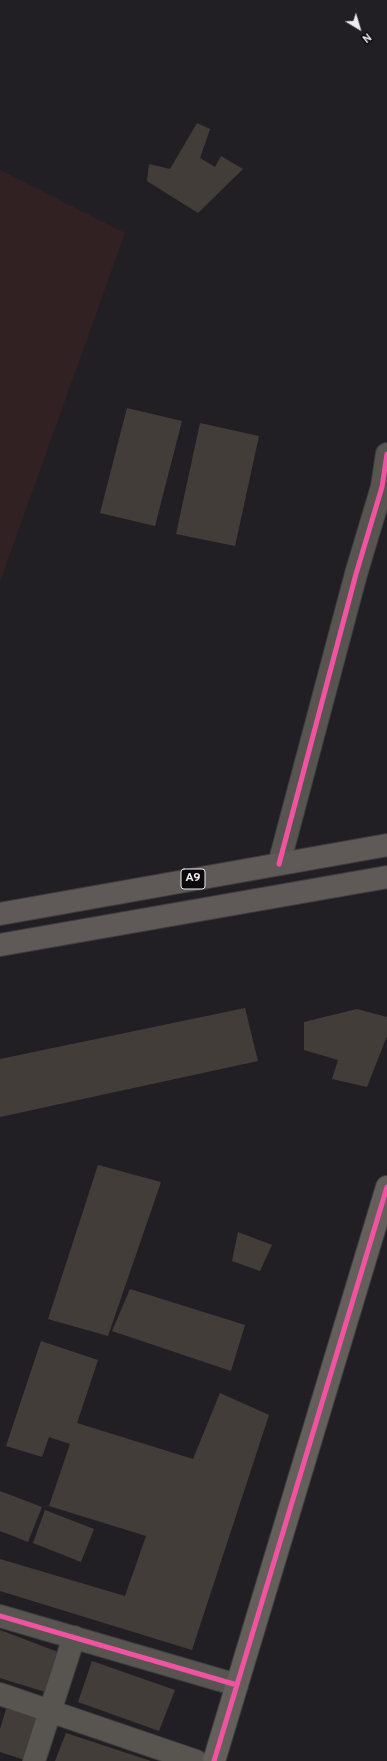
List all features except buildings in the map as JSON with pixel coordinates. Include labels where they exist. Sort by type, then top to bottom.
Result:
[{"type":"highway","name":"A9","points":[[0,914],[387,845]]},
{"type":"highway","points":[[0,945],[387,877]]},
{"type":"street","points":[[279,864],[356,574],[382,487],[387,454]]},
{"type":"street","points":[[214,1761],[387,1187]]},
{"type":"street","points":[[0,1616],[236,1685]]},
{"type":"street","points":[[34,1761],[74,1637]]},
{"type":"street","points":[[0,1694],[51,1710],[196,1761]]},
{"type":"shaded area","points":[[0,170],[125,233],[0,582]]},
{"type":"cycle path","points":[[279,864],[356,574],[382,487],[387,454]]},
{"type":"cycle path","points":[[214,1761],[387,1187]]},
{"type":"cycle path","points":[[0,1616],[237,1685]]}]
